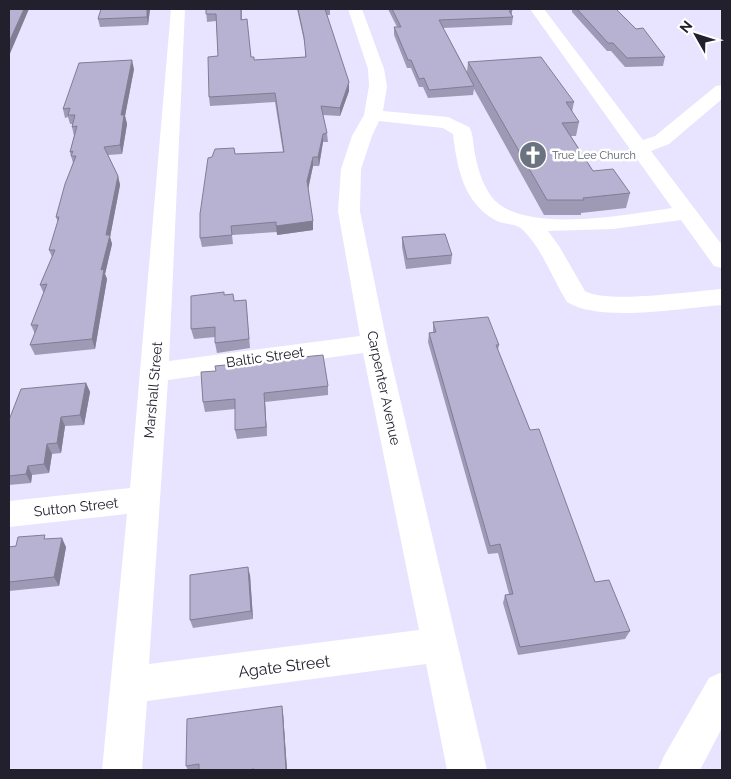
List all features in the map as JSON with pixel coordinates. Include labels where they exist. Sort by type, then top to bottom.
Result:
[{"type":"street","name":"Marshall Street","points":[[122,770],[155,372],[178,9]]},
{"type":"street","name":"Carpenter Avenue","points":[[355,9],[376,69],[378,86],[373,115],[362,136],[350,170],[349,211],[374,343],[467,770]]},
{"type":"street","points":[[537,9],[722,261]]},
{"type":"street","points":[[640,148],[662,140],[722,90]]},
{"type":"street","points":[[373,115],[448,123],[462,131],[471,180],[488,207],[506,217],[530,224],[559,226],[686,213]]},
{"type":"street","points":[[530,224],[548,246],[576,296],[584,302],[611,305],[722,298]]},
{"type":"street","name":"Baltic Street","points":[[155,372],[374,343]]},
{"type":"street","name":"Sutton Street","points":[[9,514],[144,499]]},
{"type":"street","name":"Agate Street","points":[[128,685],[439,646]]},
{"type":"street","points":[[678,770],[722,691]]},
{"type":"building","points":[[9,9],[24,9],[9,42]]},
{"type":"building","points":[[101,9],[147,9],[147,17],[98,19]]},
{"type":"building","points":[[206,9],[241,9],[241,20],[247,19],[251,57],[254,57],[254,60],[306,57],[298,9],[325,9],[349,82],[340,108],[321,106],[327,133],[323,134],[318,157],[313,157],[307,181],[313,221],[276,226],[276,222],[231,226],[232,235],[200,238],[200,214],[208,158],[212,157],[215,149],[234,148],[235,154],[284,152],[275,93],[209,97],[208,57],[218,56],[216,14],[206,14]]},
{"type":"building","points":[[392,9],[511,9],[512,11],[509,11],[513,17],[439,20],[474,86],[429,90],[424,78],[419,79],[411,60],[408,60],[394,27],[401,27]]},
{"type":"building","points":[[577,9],[616,9],[636,29],[643,28],[665,57],[627,58],[613,43],[608,43]]},
{"type":"building","points":[[541,57],[574,102],[566,102],[579,122],[562,123],[593,171],[613,169],[630,193],[583,198],[584,200],[547,200],[468,62]]},
{"type":"building","points":[[132,60],[121,115],[124,115],[120,145],[104,147],[118,176],[106,235],[110,235],[101,270],[104,269],[92,339],[30,345],[38,325],[31,325],[47,284],[40,285],[55,250],[49,250],[59,217],[56,217],[65,184],[76,156],[71,156],[73,151],[70,152],[77,126],[72,127],[75,115],[68,115],[70,108],[63,109],[79,63]]},
{"type":"building","points":[[445,234],[452,255],[407,259],[402,237]]},
{"type":"building","points":[[224,292],[224,295],[233,294],[234,301],[246,300],[249,339],[215,343],[215,327],[191,329],[191,296]]},
{"type":"building","points":[[488,317],[499,345],[496,345],[530,430],[539,429],[595,582],[609,580],[630,631],[520,647],[505,595],[513,594],[500,544],[490,546],[429,333],[436,332],[433,322]]},
{"type":"building","points":[[323,355],[328,386],[264,393],[266,427],[235,430],[235,399],[203,402],[201,372],[216,371],[215,366]]},
{"type":"building","points":[[86,383],[80,415],[61,417],[57,443],[47,444],[44,464],[28,466],[26,474],[9,476],[9,420],[21,389]]},
{"type":"building","points":[[45,535],[44,539],[62,538],[54,577],[9,582],[9,547],[16,546],[18,537]]},
{"type":"building","points":[[248,567],[251,611],[190,620],[190,575]]},
{"type":"building","points":[[282,706],[286,770],[199,770],[199,764],[186,766],[187,719]]},
{"type":"place","name":"True Lee Church","points":[[533,155]]}]
